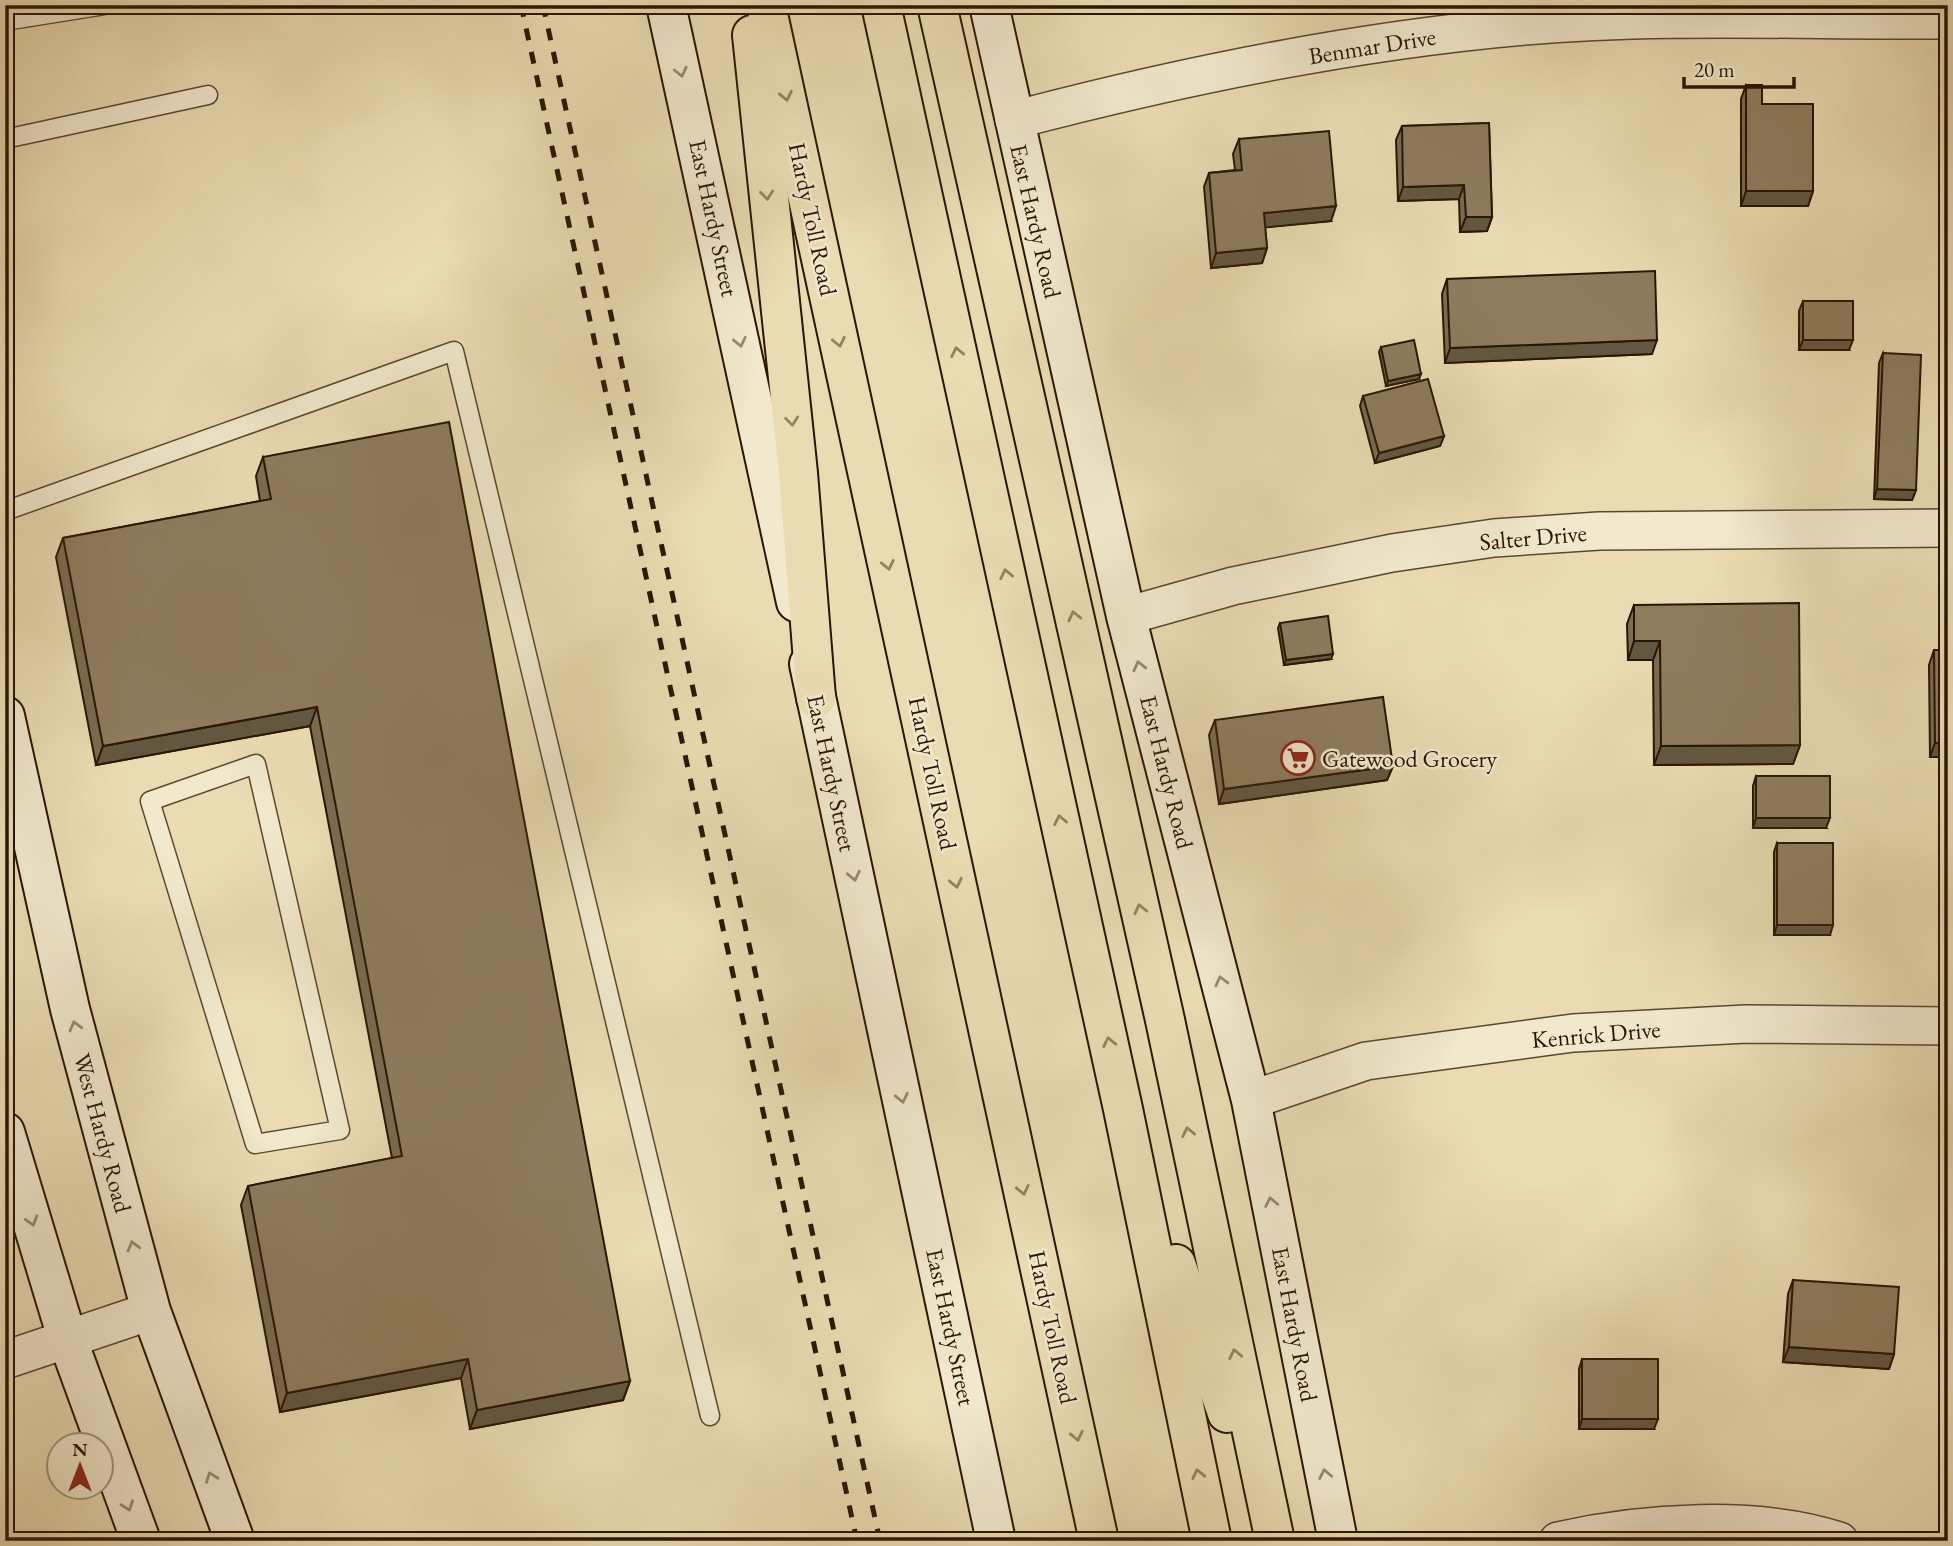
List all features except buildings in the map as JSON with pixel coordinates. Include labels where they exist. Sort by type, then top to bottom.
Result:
[{"type":"highway","points":[[749,5],[798,474],[816,698]]},
{"type":"highway","name":"Hardy Toll Road","points":[[766,5],[1100,1541]]},
{"type":"highway","points":[[881,5],[1123,1109],[1212,1541]]},
{"type":"highway","points":[[937,5],[1165,1020],[1272,1541]]},
{"type":"highway","points":[[1123,1109],[1272,1541]]},
{"type":"main road","name":"East Hardy Street","points":[[666,5],[996,1541]]},
{"type":"main road","name":"East Hardy Road","points":[[989,5],[1126,616],[1251,1100],[1338,1541]]},
{"type":"main road","name":"West Hardy Road","points":[[5,716],[70,1009],[151,1311],[235,1541]]},
{"type":"main road","points":[[5,1132],[68,1341],[141,1541]]},
{"type":"street","name":"Benmar Drive","points":[[1014,120],[1123,93],[1407,38],[1527,26],[1635,22],[1948,20]]},
{"type":"street","name":"Salter Drive","points":[[1126,616],[1246,584],[1392,553],[1494,538],[1599,531],[1948,528]]},
{"type":"street","name":"Kenrick Drive","points":[[1251,1100],[1366,1061],[1573,1033],[1746,1024],[1948,1026]]},
{"type":"street","points":[[5,1360],[151,1311]]},
{"type":"street","points":[[1558,1541],[1679,1525],[1730,1524],[1782,1529],[1839,1541]]},
{"type":"lane","points":[[5,21],[105,5]]},
{"type":"lane","points":[[5,139],[208,95]]},
{"type":"lane","points":[[5,511],[454,351],[710,1416]]},
{"type":"lane","points":[[256,764],[340,1130],[255,1144],[150,801],[256,764]]},
{"type":"railway","points":[[521,5],[857,1541]]},
{"type":"railway","points":[[543,5],[880,1541]]},
{"type":"place","name":"Gatewood Grocery","points":[[1298,758]]}]
